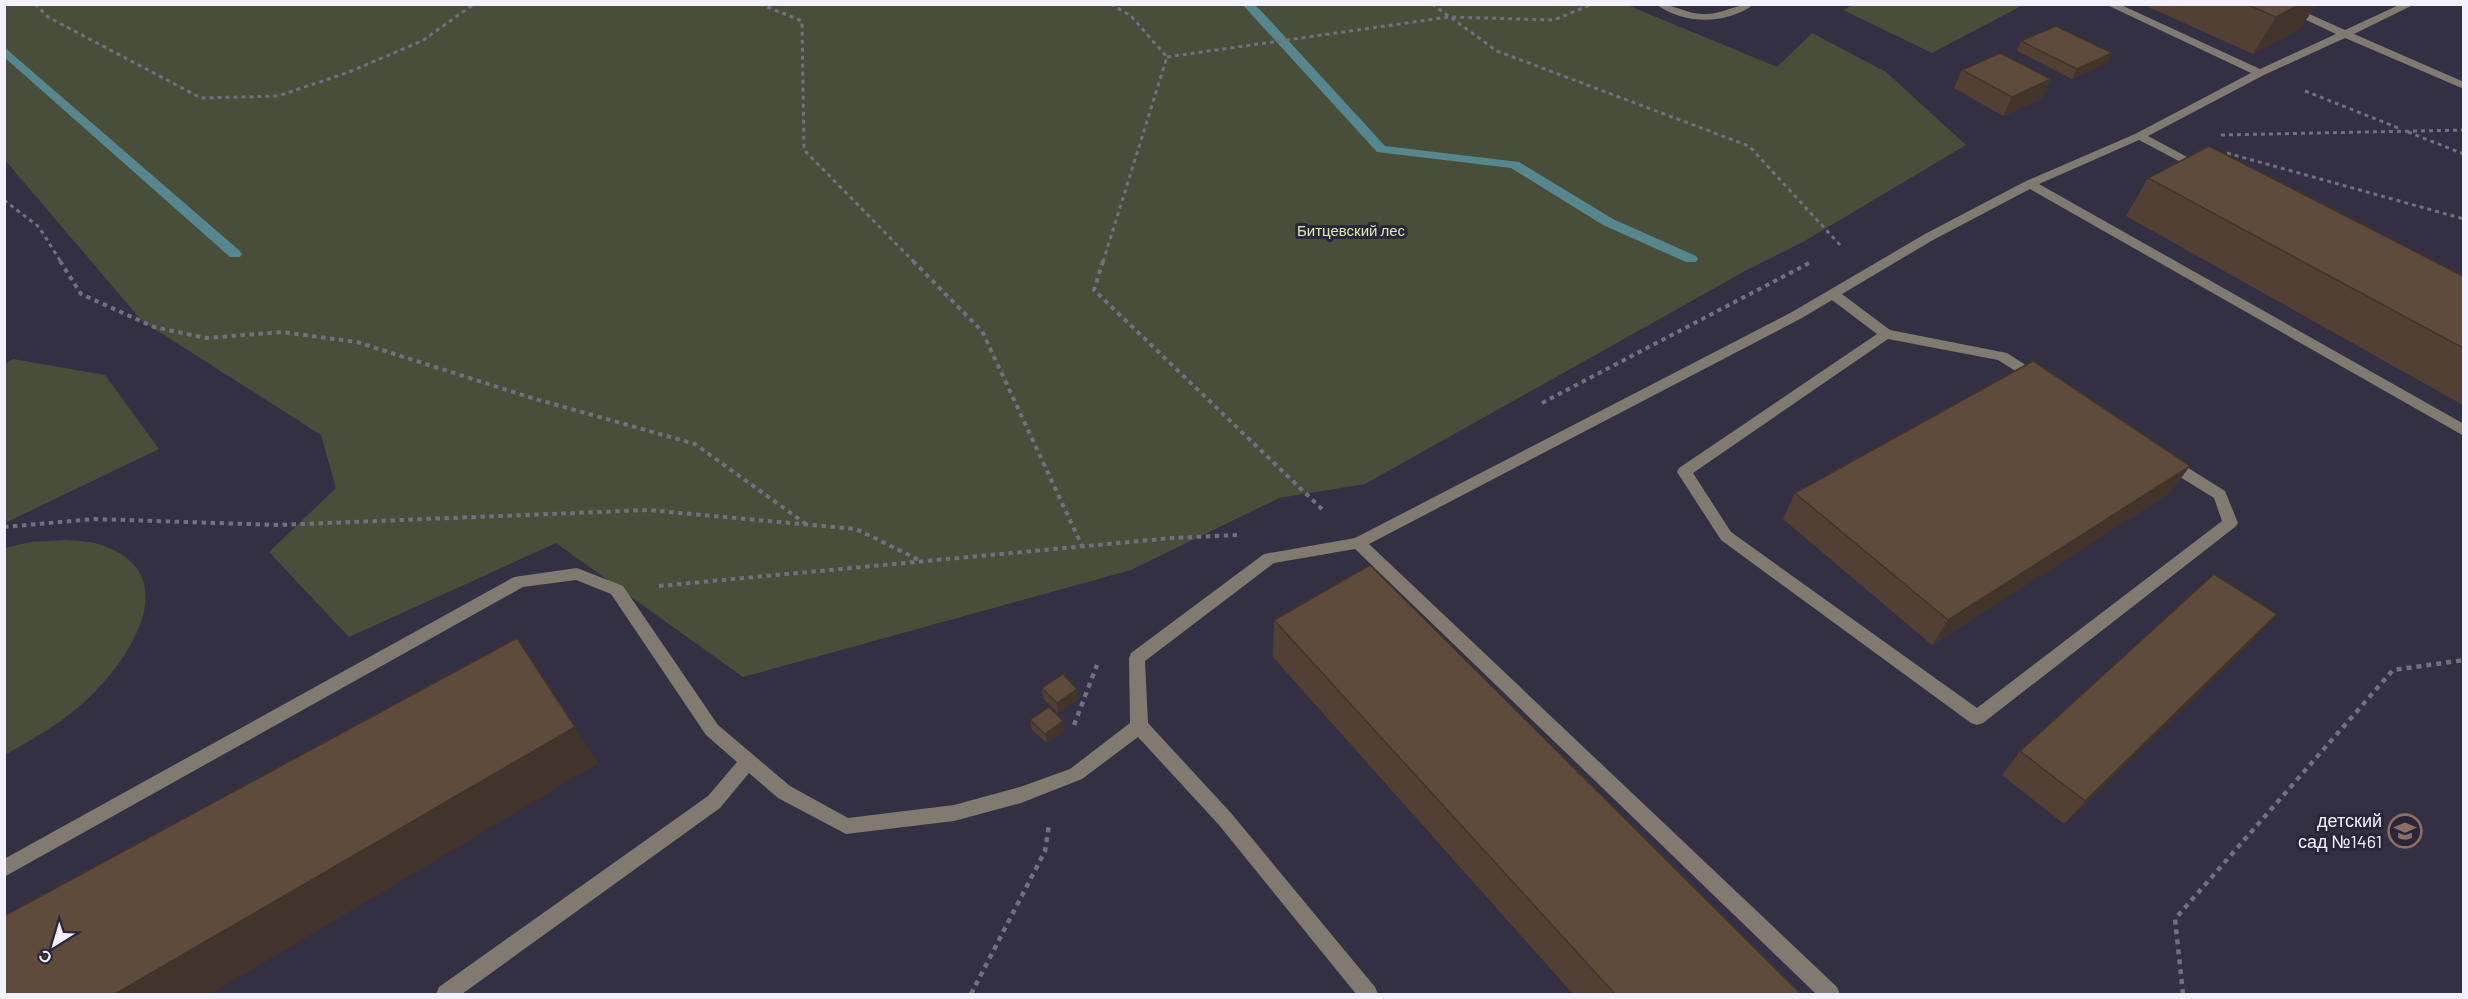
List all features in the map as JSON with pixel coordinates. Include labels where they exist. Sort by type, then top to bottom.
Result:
[{"type":"lane","points":[[1661,4],[1688,17],[1712,18],[1749,4]]},
{"type":"lane","points":[[2110,4],[2260,73]]},
{"type":"lane","points":[[2277,4],[2463,86]]},
{"type":"lane","points":[[1368,994],[1225,819],[1139,726],[1137,658],[1270,558],[1358,543],[1797,315],[1929,237],[2030,184],[2139,136],[2260,73],[2410,4]]},
{"type":"lane","points":[[2139,136],[2212,174]]},
{"type":"lane","points":[[2030,184],[2463,431]]},
{"type":"lane","points":[[1833,294],[1886,334],[2002,356],[2052,388]]},
{"type":"lane","points":[[1886,334],[1684,472],[1726,536],[1977,718],[2230,523],[2220,495],[2160,457]]},
{"type":"lane","points":[[1358,543],[1830,994]]},
{"type":"lane","points":[[4,869],[520,581],[577,574],[617,590],[712,730],[747,763],[784,792],[846,826],[954,813],[1021,795],[1076,774],[1139,726]]},
{"type":"lane","points":[[446,994],[714,802],[747,763]]},
{"type":"path","points":[[35,4],[48,17],[121,54],[201,99],[278,96],[349,72],[422,41],[474,4]]},
{"type":"path","points":[[760,4],[802,21],[804,150],[982,331],[1082,546]]},
{"type":"path","points":[[1111,4],[1131,16],[1167,57]]},
{"type":"path","points":[[1432,4],[1497,51],[1749,146],[1841,246]]},
{"type":"path","points":[[1167,57],[1449,17],[1554,20],[1592,4]]},
{"type":"path","points":[[1167,57],[1094,291],[1358,543]]},
{"type":"path","points":[[2260,73],[2463,154]]},
{"type":"path","points":[[2215,135],[2463,130]]},
{"type":"path","points":[[2224,152],[2463,219]]},
{"type":"path","points":[[4,200],[39,227],[81,294],[154,327],[206,338],[282,332],[357,342],[532,398],[695,444],[806,525]]},
{"type":"path","points":[[4,527],[94,519],[278,525],[648,510],[856,530],[921,561]]},
{"type":"path","points":[[617,590],[1082,546],[1239,535]]},
{"type":"path","points":[[2183,994],[2175,919],[2393,670],[2463,660]]},
{"type":"green space","name":"Битцевский лес","points":[[4,5],[1627,5],[1777,67],[1812,33],[1886,72],[1966,145],[1803,242],[1745,271],[1365,484],[1279,498],[1131,570],[743,677],[556,543],[349,637],[269,552],[336,488],[321,435],[142,321],[5,160]]},
{"type":"green space","points":[[1853,5],[2023,5],[1932,53],[1843,10]]},
{"type":"green space","points":[[13,359],[105,375],[159,449],[5,523],[5,364]]},
{"type":"green space","points":[[66,540],[98,544],[126,557],[141,575],[146,597],[142,620],[131,644],[99,688],[63,719],[5,755],[5,548],[31,542]]},
{"type":"building","points":[[2246,4],[2300,4],[2276,17]]},
{"type":"building","points":[[2056,26],[2112,53],[2077,69],[2021,41]]},
{"type":"building","points":[[2000,53],[2051,79],[2012,97],[1962,70]]},
{"type":"building","points":[[2209,146],[2463,276],[2463,348],[2148,178]]},
{"type":"building","points":[[2033,361],[2190,466],[1948,620],[1795,493]]},
{"type":"building","points":[[1370,565],[1801,994],[1615,994],[1274,620]]},
{"type":"building","points":[[2214,574],[2277,614],[2085,801],[2020,751]]},
{"type":"building","points":[[517,638],[575,727],[115,994],[4,994],[4,916]]},
{"type":"building","points":[[1063,674],[1077,689],[1057,703],[1042,688]]},
{"type":"building","points":[[1049,707],[1063,721],[1045,734],[1030,720]]},
{"type":"waterway","points":[[1247,4],[1381,149],[1514,165],[1608,222],[1691,259]]},
{"type":"waterway","points":[[4,50],[235,254]]},
{"type":"place","name":"детский сад №1461","points":[[2405,831]]}]
